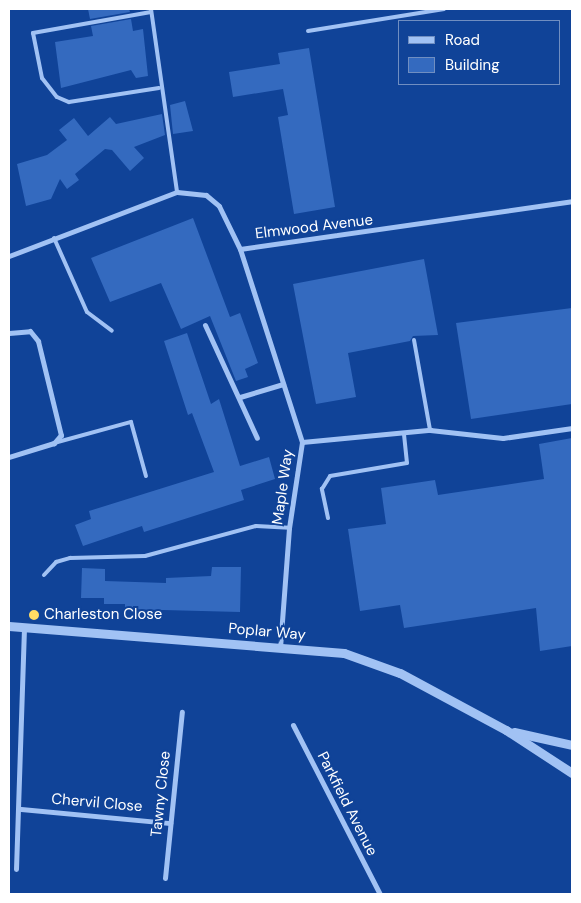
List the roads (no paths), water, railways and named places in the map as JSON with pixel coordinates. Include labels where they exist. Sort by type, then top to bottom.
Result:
[{"type":"street","name":"Elmwood Avenue","points":[[9,256],[177,192],[206,195],[219,206],[240,249],[572,200]]},
{"type":"street","name":"Maple Way","points":[[240,249],[302,442],[289,528],[280,647]]},
{"type":"street","points":[[205,325],[240,397],[257,438]]},
{"type":"street","points":[[9,333],[30,331],[38,341],[61,434],[54,443],[9,457]]},
{"type":"street","points":[[240,397],[283,384]]},
{"type":"street","points":[[302,442],[430,430],[503,438],[572,428]]},
{"type":"street","name":"Poplar Way","points":[[9,626],[344,653],[400,673],[506,730],[572,773]]},
{"type":"street","points":[[16,869],[21,809],[24,626]]},
{"type":"street","name":"Tawny Close","points":[[165,878],[182,712]]},
{"type":"street","name":"Parkfield Avenue","points":[[293,725],[380,894]]},
{"type":"street","name":"Poplar Way","points":[[506,730],[572,745]]},
{"type":"street","name":"Chervil Close","points":[[21,809],[170,823]]},
{"type":"lane","points":[[308,31],[444,9]]},
{"type":"lane","points":[[159,88],[68,102],[57,97],[42,78],[33,33],[151,10],[159,88],[177,192]]},
{"type":"lane","points":[[54,238],[87,312],[112,331]]},
{"type":"lane","points":[[414,340],[430,430]]},
{"type":"lane","points":[[54,443],[131,422],[146,476]]},
{"type":"lane","points":[[328,518],[322,489],[330,476],[407,463],[404,433]]},
{"type":"lane","points":[[44,575],[56,562],[70,558],[145,556],[256,526],[289,528]]},
{"type":"place","name":"Charleston Close","points":[[34,615]]}]
